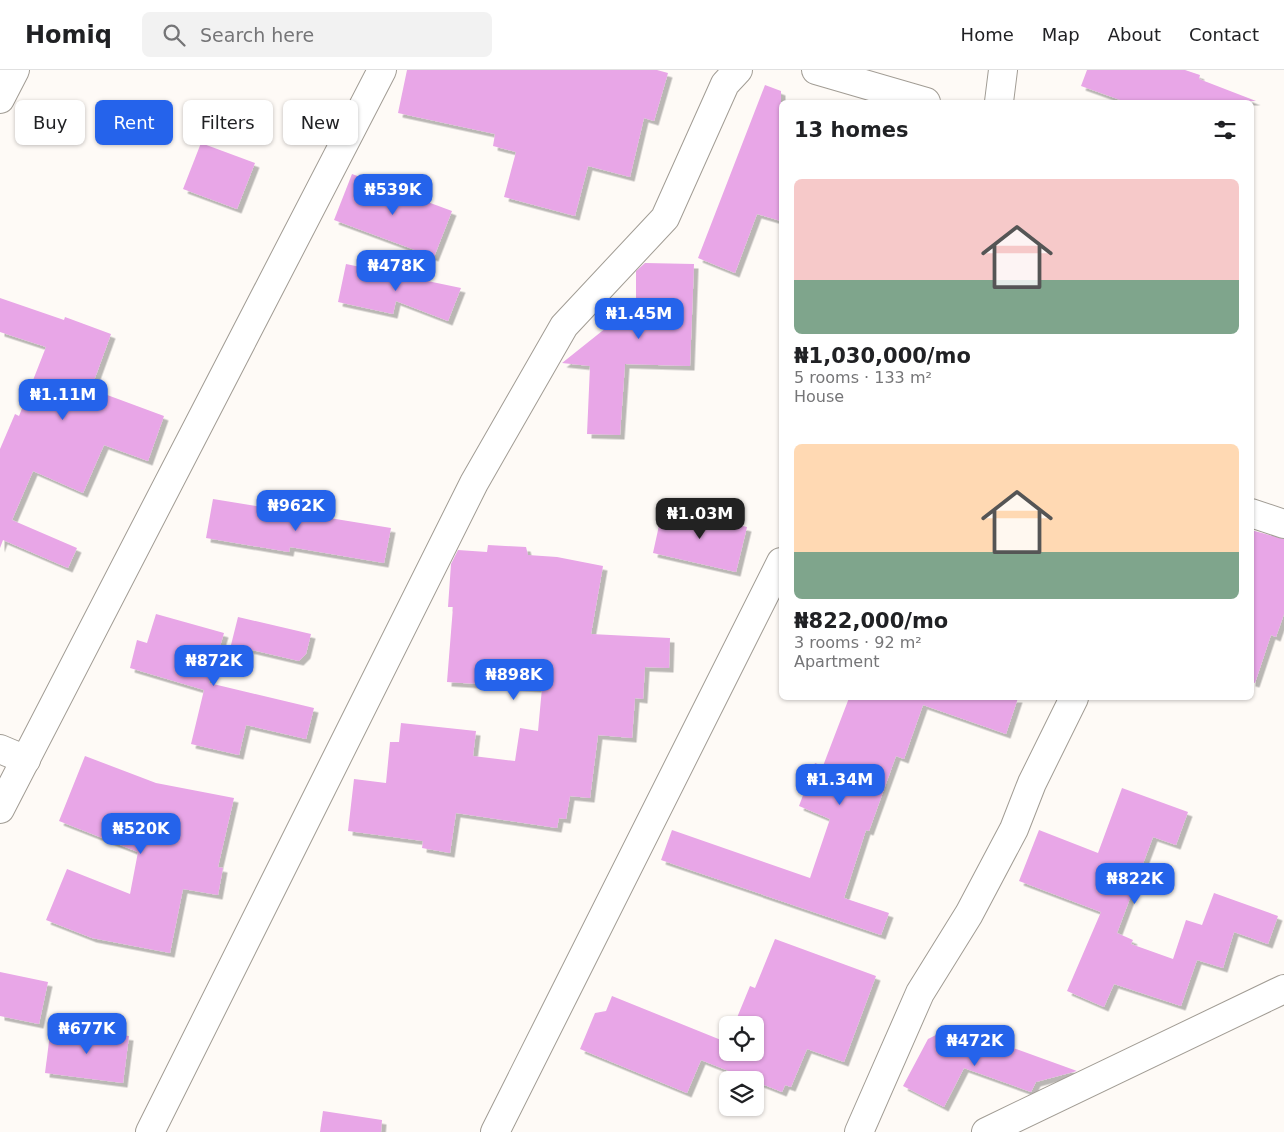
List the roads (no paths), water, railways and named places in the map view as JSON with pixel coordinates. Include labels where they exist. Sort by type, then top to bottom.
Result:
[{"type":"street","points":[[0,99],[15,70]]},
{"type":"street","points":[[0,809],[146,522],[382,70]]},
{"type":"street","points":[[150,1132],[474,483],[564,326],[665,218],[725,84],[738,70]]},
{"type":"street","points":[[816,70],[919,100]]},
{"type":"street","points":[[999,100],[1003,70]]},
{"type":"street","points":[[1254,514],[1284,524]]},
{"type":"street","points":[[496,1132],[779,566]]},
{"type":"street","points":[[859,1132],[920,993],[969,914],[1014,829],[1032,783],[1073,700]]},
{"type":"street","points":[[0,749],[26,760]]},
{"type":"street","points":[[986,1132],[1284,994]]}]
